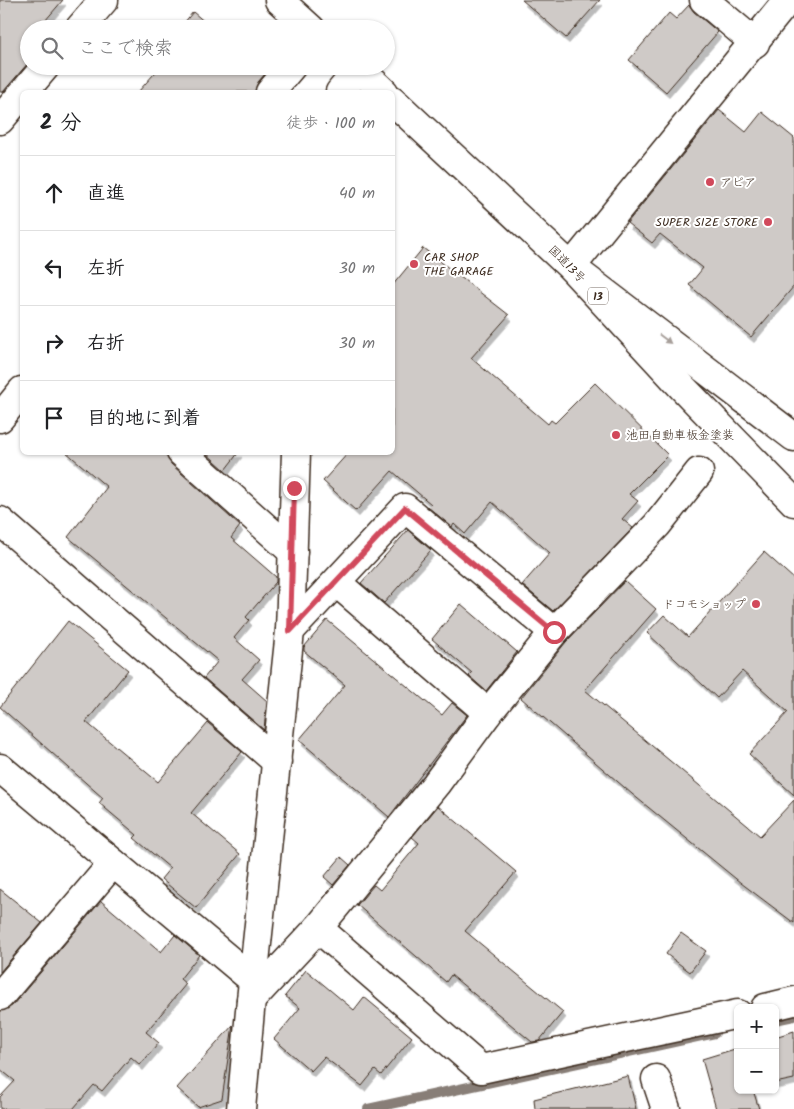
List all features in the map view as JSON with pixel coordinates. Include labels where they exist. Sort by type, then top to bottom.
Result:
[{"type":"main road","points":[[87,20],[104,0]]},
{"type":"main road","points":[[278,0],[301,20]]},
{"type":"main road","points":[[704,0],[755,43]]},
{"type":"main road","points":[[788,0],[755,43],[571,266],[792,432]]},
{"type":"main road","points":[[26,90],[38,75]]},
{"type":"main road","points":[[272,90],[284,75]]},
{"type":"main road","points":[[342,90],[353,75]]},
{"type":"main road","points":[[366,75],[382,90]]},
{"type":"main road","points":[[0,120],[20,97]]},
{"type":"main road","name":"国道13号","points":[[395,103],[571,266],[683,388],[794,502]]},
{"type":"main road","points":[[0,418],[20,393]]},
{"type":"main road","points":[[184,455],[293,552]]},
{"type":"main road","points":[[242,1109],[252,990],[290,631],[296,455]]},
{"type":"main road","points":[[252,990],[318,928],[436,784],[488,713],[554,632],[658,525],[699,472]]},
{"type":"main road","points":[[290,631],[337,584],[405,508],[554,632]]},
{"type":"main road","points":[[0,522],[277,762]]},
{"type":"main road","points":[[337,584],[488,713]]},
{"type":"main road","points":[[0,768],[113,863],[252,990]]},
{"type":"main road","points":[[0,996],[113,863]]},
{"type":"main road","points":[[318,928],[481,1068],[734,1015]]},
{"type":"main road","points":[[779,1005],[794,1002]]},
{"type":"main road","points":[[656,1078],[666,1109]]},
{"type":"building","points":[[0,0],[63,0],[46,20],[20,20],[20,72],[3,92],[0,92]]},
{"type":"building","points":[[522,0],[600,0],[566,38]]},
{"type":"building","points":[[689,5],[694,12],[718,32],[666,92],[629,60],[669,13],[676,19]]},
{"type":"building","points":[[193,12],[202,20],[186,20]]},
{"type":"building","points":[[153,75],[264,75],[258,82],[256,90],[140,90]]},
{"type":"building","points":[[719,110],[746,132],[762,112],[794,138],[794,286],[751,337],[689,285],[703,268],[660,234],[652,243],[627,223]]},
{"type":"building","points":[[423,248],[509,315],[471,358],[548,424],[551,420],[555,423],[595,383],[668,455],[629,494],[638,501],[622,519],[633,528],[553,611],[522,585],[550,553],[492,502],[465,534],[454,524],[452,527],[428,507],[431,504],[392,471],[356,511],[323,481],[346,455],[395,455],[395,282]]},
{"type":"building","points":[[70,455],[167,455],[171,464],[240,526],[231,538],[276,577],[276,582],[246,617],[249,620],[234,638],[259,660],[242,679],[267,701],[264,730],[204,678],[218,661],[68,537],[107,487]]},
{"type":"building","points":[[208,455],[237,455],[225,470]]},
{"type":"building","points":[[408,530],[431,550],[384,603],[361,583]]},
{"type":"building","points":[[764,552],[794,579],[794,795],[749,754],[788,712],[742,671],[717,698],[647,633],[664,615],[688,637]]},
{"type":"building","points":[[625,581],[656,609],[585,690],[760,836],[794,800],[794,923],[741,883],[632,794],[521,698],[566,642]]},
{"type":"building","points":[[461,604],[517,652],[486,691],[469,676],[472,673],[432,639]]},
{"type":"building","points":[[327,620],[442,715],[452,703],[467,715],[389,817],[299,740],[345,685],[304,651],[304,647]]},
{"type":"building","points":[[68,621],[128,670],[86,722],[158,782],[208,723],[242,752],[191,813],[240,854],[196,908],[161,879],[170,868],[134,838],[137,835],[99,803],[103,798],[0,707]]},
{"type":"building","points":[[438,806],[516,872],[465,931],[563,1012],[539,1041],[532,1042],[451,975],[446,982],[357,905],[374,885],[380,890],[419,843],[412,837]]},
{"type":"building","points":[[341,857],[350,865],[333,885],[324,877]]},
{"type":"building","points":[[0,889],[42,923],[0,972]]},
{"type":"building","points":[[101,901],[161,952],[175,935],[199,955],[180,979],[186,984],[146,1032],[159,1043],[140,1065],[131,1057],[102,1091],[94,1085],[73,1109],[0,1109],[0,1097],[15,1081],[0,1069],[0,1011],[12,1006]]},
{"type":"building","points":[[681,933],[706,951],[690,972],[666,954]]},
{"type":"building","points":[[306,970],[354,1010],[364,997],[412,1037],[381,1075],[375,1070],[362,1086],[324,1057],[311,1071],[274,1039],[300,1008],[285,996]]},
{"type":"building","points":[[233,1025],[222,1099],[198,1107],[177,1088]]},
{"type":"building","points":[[794,1031],[794,1079],[779,1082],[779,1049],[779,1036]]},
{"type":"building","points":[[734,1049],[734,1094],[754,1094],[759,1109],[716,1109],[702,1059]]},
{"type":"building","points":[[628,1076],[636,1109],[535,1109],[534,1099]]},
{"type":"waterway","points":[[779,1019],[794,1016]]},
{"type":"waterway","points":[[368,1109],[715,1033]]},
{"type":"place","name":"アピア","points":[[710,182]]},
{"type":"place","name":"SUPER SIZE STORE","points":[[768,222]]},
{"type":"place","name":"CAR SHOP THE GARAGE","points":[[414,264]]},
{"type":"place","name":"池田自動車板金塗装","points":[[616,435]]},
{"type":"place","name":"ドコモショップ","points":[[756,604]]},
{"type":"route","points":[[294,488],[290,631],[337,584],[405,508],[554,632]]}]
